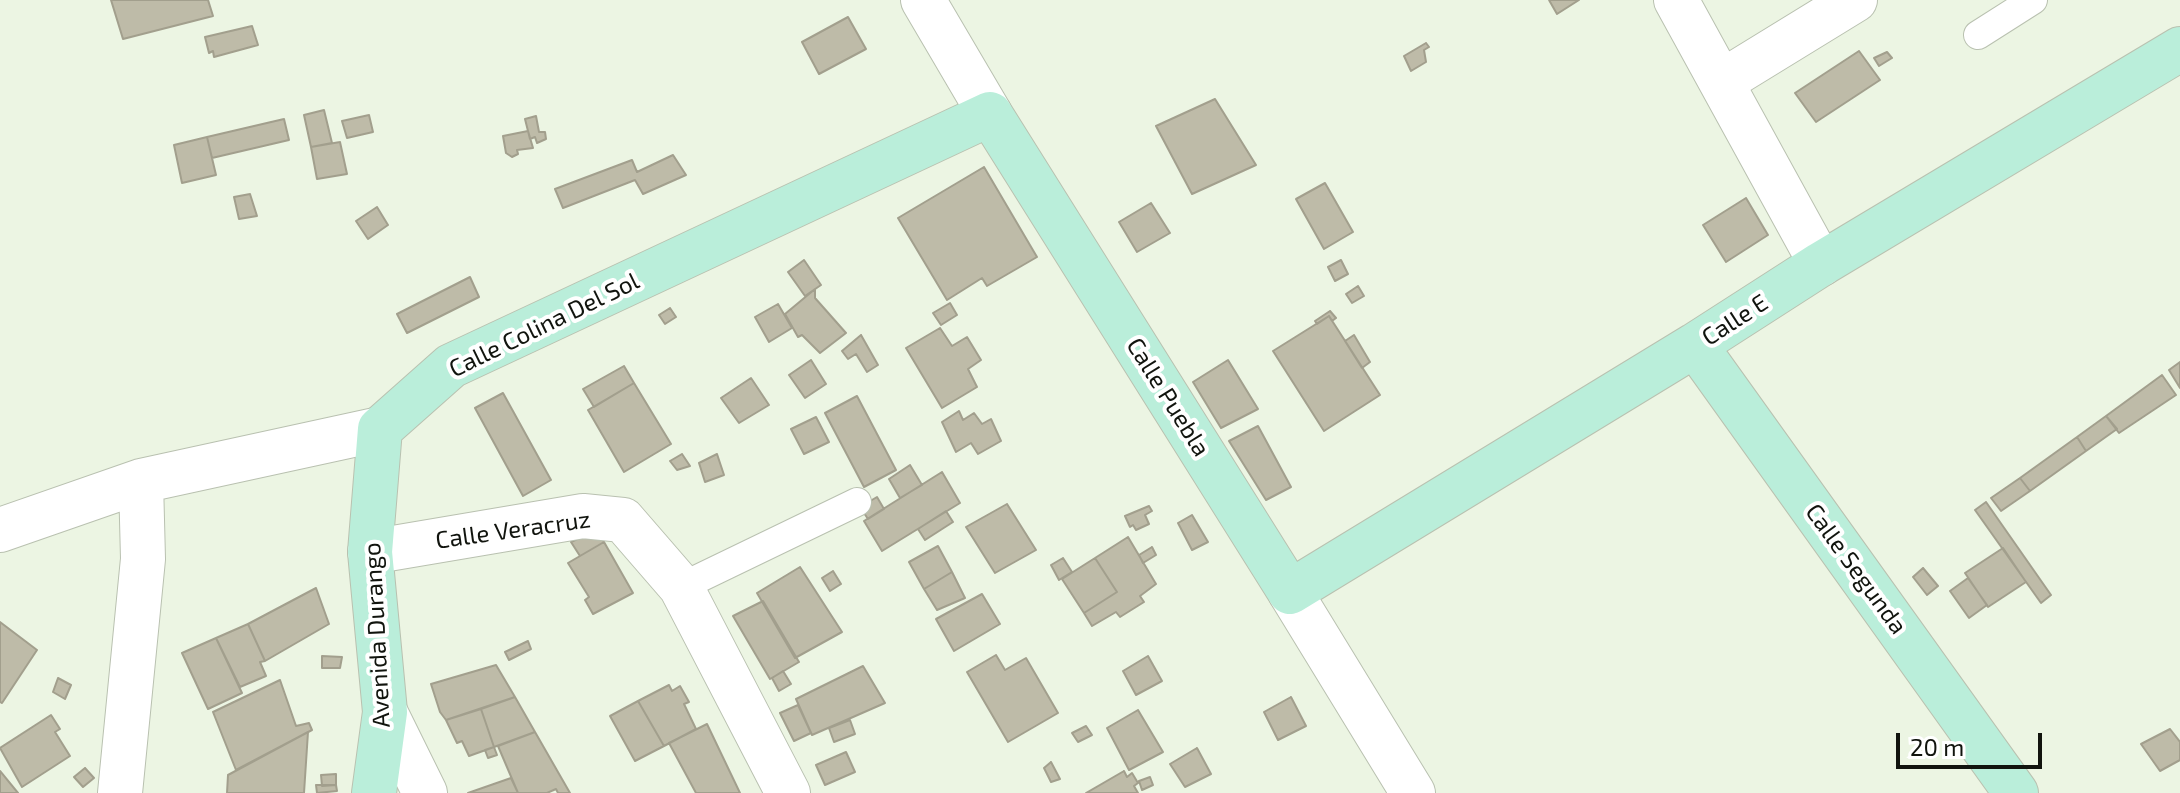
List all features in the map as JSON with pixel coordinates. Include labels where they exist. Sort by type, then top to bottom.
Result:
[{"type":"main road","name":"Calle E","points":[[1290,592],[1695,345],[1821,264],[2180,49]]},
{"type":"main road","name":"Calle Colina Del Sol","points":[[380,429],[451,366],[990,114]]},
{"type":"main road","name":"Calle Puebla","points":[[990,114],[1290,592]]},
{"type":"main road","name":"Calle Segunda","points":[[1695,345],[2016,793]]},
{"type":"main road","name":"Avenida Durango","points":[[374,793],[385,712],[370,552],[380,429]]},
{"type":"street","name":"Calle Puebla","points":[[923,0],[990,114]]},
{"type":"street","points":[[1676,0],[1821,264]]},
{"type":"street","points":[[1723,81],[1855,0]]},
{"type":"street","name":"Calle Colina Del Sol","points":[[0,530],[141,481],[380,429]]},
{"type":"street","points":[[120,793],[143,559],[141,481]]},
{"type":"street","name":"Calle Veracruz","points":[[370,552],[583,516],[623,520],[681,587],[788,793]]},
{"type":"street","name":"Calle Puebla","points":[[1290,592],[1413,793]]},
{"type":"street","points":[[385,712],[425,793]]},
{"type":"lane","points":[[1978,35],[2033,0]]},
{"type":"lane","points":[[681,587],[857,502]]},
{"type":"building","points":[[111,0],[208,0],[213,16],[123,39]]},
{"type":"building","points":[[1549,0],[1579,0],[1557,14]]},
{"type":"building","points":[[848,17],[866,49],[819,74],[802,42]]},
{"type":"building","points":[[252,26],[258,45],[214,57],[213,51],[209,53],[205,37]]},
{"type":"building","points":[[1426,43],[1429,47],[1424,50],[1426,62],[1411,71],[1404,56]]},
{"type":"building","points":[[1859,51],[1880,80],[1816,122],[1795,93]]},
{"type":"building","points":[[1887,52],[1892,58],[1879,66],[1874,58]]},
{"type":"building","points":[[1215,99],[1256,165],[1192,194],[1156,126]]},
{"type":"building","points":[[324,110],[332,143],[311,147],[304,115]]},
{"type":"building","points":[[369,115],[373,132],[347,138],[342,121]]},
{"type":"building","points":[[536,116],[539,132],[545,132],[546,139],[537,143],[535,137],[530,139],[525,119]]},
{"type":"building","points":[[284,119],[289,140],[212,158],[207,137]]},
{"type":"building","points":[[528,131],[533,148],[517,150],[518,154],[512,157],[506,153],[503,136]]},
{"type":"building","points":[[207,137],[216,175],[182,183],[174,145]]},
{"type":"building","points":[[340,142],[347,174],[317,179],[311,147]]},
{"type":"building","points":[[673,155],[686,175],[643,194],[635,180],[563,208],[555,189],[632,160],[637,172]]},
{"type":"building","points":[[984,167],[1037,257],[987,286],[982,278],[947,300],[898,218]]},
{"type":"building","points":[[1325,183],[1353,232],[1324,249],[1296,199]]},
{"type":"building","points":[[250,194],[257,216],[239,219],[234,197]]},
{"type":"building","points":[[1746,198],[1768,235],[1726,262],[1703,225]]},
{"type":"building","points":[[1151,203],[1170,233],[1137,252],[1119,222]]},
{"type":"building","points":[[377,207],[388,225],[368,239],[356,221]]},
{"type":"building","points":[[804,260],[821,285],[805,296],[788,272]]},
{"type":"building","points":[[1341,260],[1348,274],[1335,281],[1328,267]]},
{"type":"building","points":[[470,277],[479,297],[407,333],[397,314]]},
{"type":"building","points":[[1358,286],[1364,296],[1352,303],[1346,294]]},
{"type":"building","points":[[815,289],[815,298],[846,333],[820,353],[802,335],[798,337],[785,314]]},
{"type":"building","points":[[950,303],[957,315],[941,325],[933,313]]},
{"type":"building","points":[[778,304],[792,328],[769,342],[755,317]]},
{"type":"building","points":[[670,308],[676,317],[665,324],[659,315]]},
{"type":"building","points":[[1330,311],[1336,318],[1332,321],[1329,316],[1317,324],[1315,321]]},
{"type":"building","points":[[1329,316],[1380,395],[1324,431],[1273,351]]},
{"type":"building","points":[[940,328],[952,346],[967,337],[981,360],[968,369],[977,387],[942,408],[906,348]]},
{"type":"building","points":[[861,335],[878,365],[867,372],[856,354],[848,359],[842,351]]},
{"type":"building","points":[[1354,335],[1370,362],[1362,368],[1345,341]]},
{"type":"building","points":[[811,360],[826,384],[805,398],[789,375]]},
{"type":"building","points":[[1228,360],[1258,409],[1221,428],[1193,382]]},
{"type":"building","points":[[2180,362],[2180,388],[2169,370]]},
{"type":"building","points":[[624,366],[634,383],[594,407],[583,389]]},
{"type":"building","points":[[2162,375],[2176,395],[2119,433],[2106,416]]},
{"type":"building","points":[[751,378],[769,405],[739,423],[721,398]]},
{"type":"building","points":[[634,383],[671,444],[624,472],[588,410]]},
{"type":"building","points":[[503,393],[551,480],[523,496],[475,408]]},
{"type":"building","points":[[857,396],[896,470],[864,487],[825,413]]},
{"type":"building","points":[[959,411],[963,420],[974,413],[982,424],[991,419],[1001,441],[978,454],[971,443],[956,452],[942,422]]},
{"type":"building","points":[[2106,416],[2117,429],[2086,451],[2077,437]]},
{"type":"building","points":[[816,417],[829,442],[804,454],[791,429]]},
{"type":"building","points":[[1258,426],[1291,487],[1266,500],[1229,441]]},
{"type":"building","points":[[2077,437],[2086,451],[2030,491],[2020,478]]},
{"type":"building","points":[[682,454],[690,466],[677,470],[670,461]]},
{"type":"building","points":[[717,454],[724,475],[705,482],[699,463]]},
{"type":"building","points":[[910,465],[922,485],[900,498],[889,479]]},
{"type":"building","points":[[942,472],[960,503],[882,551],[864,521]]},
{"type":"building","points":[[2020,478],[2030,491],[2001,511],[1991,498]]},
{"type":"building","points":[[877,497],[884,509],[868,519],[860,507]]},
{"type":"building","points":[[1986,502],[2051,595],[2041,603],[1975,510]]},
{"type":"building","points":[[1007,504],[1036,550],[995,573],[966,527]]},
{"type":"building","points":[[1149,506],[1152,511],[1145,515],[1149,524],[1136,530],[1133,525],[1130,527],[1125,516]]},
{"type":"building","points":[[946,511],[953,522],[925,540],[918,529]]},
{"type":"building","points":[[1192,515],[1208,542],[1192,550],[1178,523]]},
{"type":"building","points":[[597,530],[604,542],[580,556],[571,542]]},
{"type":"building","points":[[1128,537],[1156,584],[1140,596],[1144,602],[1120,617],[1116,612],[1092,626],[1084,613],[1117,592],[1095,558]]},
{"type":"building","points":[[604,542],[633,593],[593,614],[585,600],[589,597],[568,563]]},
{"type":"building","points":[[938,546],[952,572],[924,589],[909,562]]},
{"type":"building","points":[[1152,547],[1156,555],[1143,563],[1139,555]]},
{"type":"building","points":[[2003,548],[2026,582],[1988,607],[1965,573]]},
{"type":"building","points":[[1063,558],[1072,572],[1059,580],[1051,565]]},
{"type":"building","points":[[1095,558],[1117,592],[1084,613],[1062,579]]},
{"type":"building","points":[[800,567],[842,632],[795,658],[757,593]]},
{"type":"building","points":[[1923,568],[1938,586],[1927,595],[1913,577]]},
{"type":"building","points":[[833,571],[841,584],[830,591],[822,578]]},
{"type":"building","points":[[952,572],[965,598],[937,610],[924,589]]},
{"type":"building","points":[[1968,578],[1987,605],[1969,618],[1950,591]]},
{"type":"building","points":[[316,588],[329,624],[265,661],[248,624]]},
{"type":"building","points":[[982,594],[1000,624],[954,651],[936,619]]},
{"type":"building","points":[[763,601],[799,662],[770,679],[733,616]]},
{"type":"building","points":[[0,622],[37,650],[2,703],[0,702]]},
{"type":"building","points":[[248,624],[265,661],[260,662],[266,676],[240,687],[216,638]]},
{"type":"building","points":[[216,638],[242,693],[208,709],[182,653]]},
{"type":"building","points":[[528,641],[531,649],[509,660],[505,652]]},
{"type":"building","points":[[996,655],[1005,670],[1026,658],[1058,713],[1008,742],[967,672]]},
{"type":"building","points":[[322,656],[342,657],[340,668],[322,668]]},
{"type":"building","points":[[1148,656],[1162,681],[1136,695],[1123,671]]},
{"type":"building","points":[[496,665],[515,697],[446,720],[440,712],[431,684]]},
{"type":"building","points":[[863,666],[885,703],[812,735],[796,699]]},
{"type":"building","points":[[783,671],[791,684],[779,691],[772,678]]},
{"type":"building","points":[[58,678],[71,685],[65,699],[53,692]]},
{"type":"building","points":[[280,680],[296,726],[309,723],[312,730],[236,770],[213,712]]},
{"type":"building","points":[[669,685],[672,691],[680,686],[689,702],[684,704],[696,729],[664,746],[638,701]]},
{"type":"building","points":[[515,697],[535,732],[494,747],[481,709]]},
{"type":"building","points":[[1291,697],[1306,726],[1278,740],[1264,712]]},
{"type":"building","points":[[638,701],[664,746],[635,761],[610,716]]},
{"type":"building","points":[[798,705],[811,733],[794,741],[780,713]]},
{"type":"building","points":[[481,709],[494,747],[469,756],[462,741],[457,743],[446,720]]},
{"type":"building","points":[[1138,710],[1163,752],[1129,770],[1107,728]]},
{"type":"building","points":[[51,715],[60,729],[55,732],[70,756],[22,787],[0,748]]},
{"type":"building","points":[[850,720],[855,734],[834,742],[829,728]]},
{"type":"building","points":[[707,724],[740,793],[696,793],[669,743]]},
{"type":"building","points":[[1086,726],[1092,735],[1078,742],[1072,733]]},
{"type":"building","points":[[2170,729],[2180,742],[2180,760],[2160,771],[2141,744]]},
{"type":"building","points":[[308,732],[304,793],[227,793],[228,775]]},
{"type":"building","points":[[535,732],[570,793],[558,793],[556,789],[547,793],[518,793],[498,746]]},
{"type":"building","points":[[494,747],[497,755],[488,758],[485,750]]},
{"type":"building","points":[[1197,748],[1211,774],[1185,787],[1170,764]]},
{"type":"building","points":[[846,752],[855,772],[825,785],[816,765]]},
{"type":"building","points":[[1051,762],[1060,779],[1051,782],[1044,768]]},
{"type":"building","points":[[85,768],[94,778],[83,787],[74,777]]},
{"type":"building","points":[[0,771],[18,793],[0,793]]},
{"type":"building","points":[[1124,771],[1127,777],[1132,773],[1138,783],[1134,786],[1138,793],[1086,793]]},
{"type":"building","points":[[336,774],[336,785],[322,786],[321,775]]},
{"type":"building","points":[[1150,777],[1153,785],[1142,790],[1139,781]]},
{"type":"building","points":[[511,778],[518,793],[468,793]]},
{"type":"building","points":[[316,785],[336,785],[337,791],[317,793]]}]
